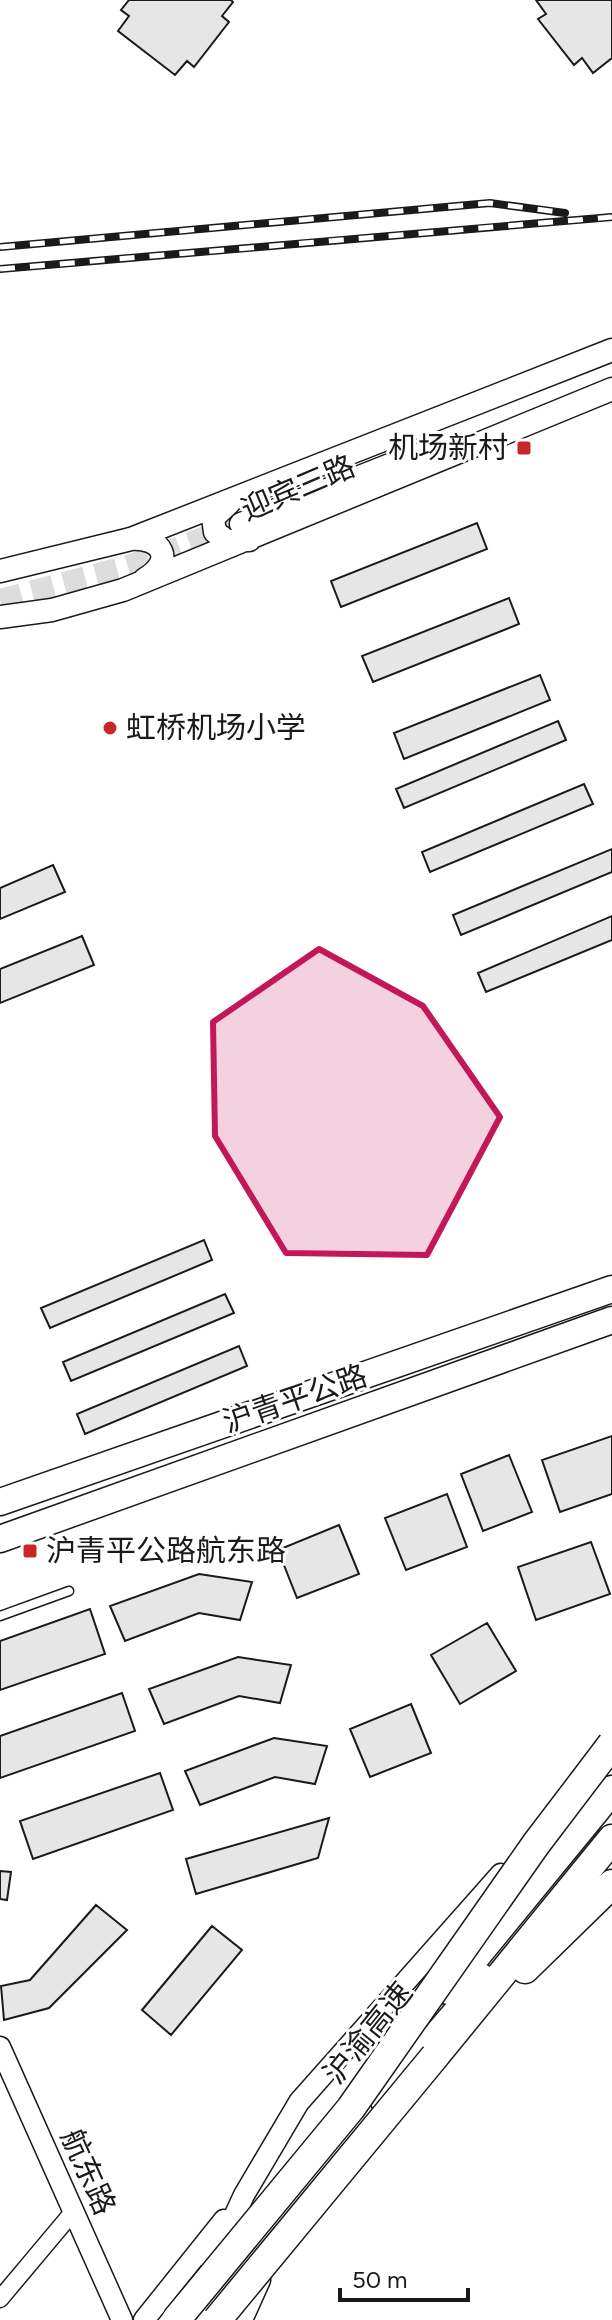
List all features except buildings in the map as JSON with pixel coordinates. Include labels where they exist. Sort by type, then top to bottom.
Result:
[{"type":"highway","name":"沪青平公路","points":[[0,1502],[612,1289]]},
{"type":"highway","name":"沪青平公路","points":[[0,1539],[612,1320]]},
{"type":"highway","points":[[351,2108],[527,1856],[612,1746]]},
{"type":"highway","name":"沪渝高速","points":[[176,2320],[612,1790]]},
{"type":"highway","points":[[217,2320],[435,2056],[605,1842]]},
{"type":"highway","points":[[435,2056],[612,1884]]},
{"type":"main road","name":"迎宾三路","points":[[0,571],[131,539],[612,350]]},
{"type":"main road","points":[[251,492],[222,507],[213,518],[215,532],[227,541],[612,377]]},
{"type":"main road","name":"迎宾三路","points":[[0,617],[52,610],[123,590],[247,532],[612,389]]},
{"type":"main road","points":[[0,583],[33,576],[131,539],[149,539],[159,546],[163,558],[160,568],[123,590]]},
{"type":"street","points":[[183,2320],[244,2195],[299,2102],[612,1746]]},
{"type":"street","points":[[242,2320],[277,2242],[348,2151],[407,2065],[605,1842],[612,1825]]},
{"type":"street","name":"航东路","points":[[0,2047],[122,2320]]},
{"type":"street","points":[[144,2320],[244,2195]]},
{"type":"street","points":[[0,2299],[73,2212]]},
{"type":"lane","points":[[0,1616],[69,1591]]},
{"type":"highlighted area","points":[[319,949],[423,1006],[500,1117],[427,1255],[286,1253],[215,1136],[213,1022]]},
{"type":"tunnel","points":[[0,600],[128,566],[241,524]]},
{"type":"railway","points":[[0,247],[490,203],[565,213]]},
{"type":"railway","points":[[0,269],[612,217]]},
{"type":"place","name":"机场新村","points":[[524,448]]},
{"type":"place","name":"虹桥机场小学","points":[[110,728]]},
{"type":"place","name":"沪青平公路航东路","points":[[30,1551]]}]
